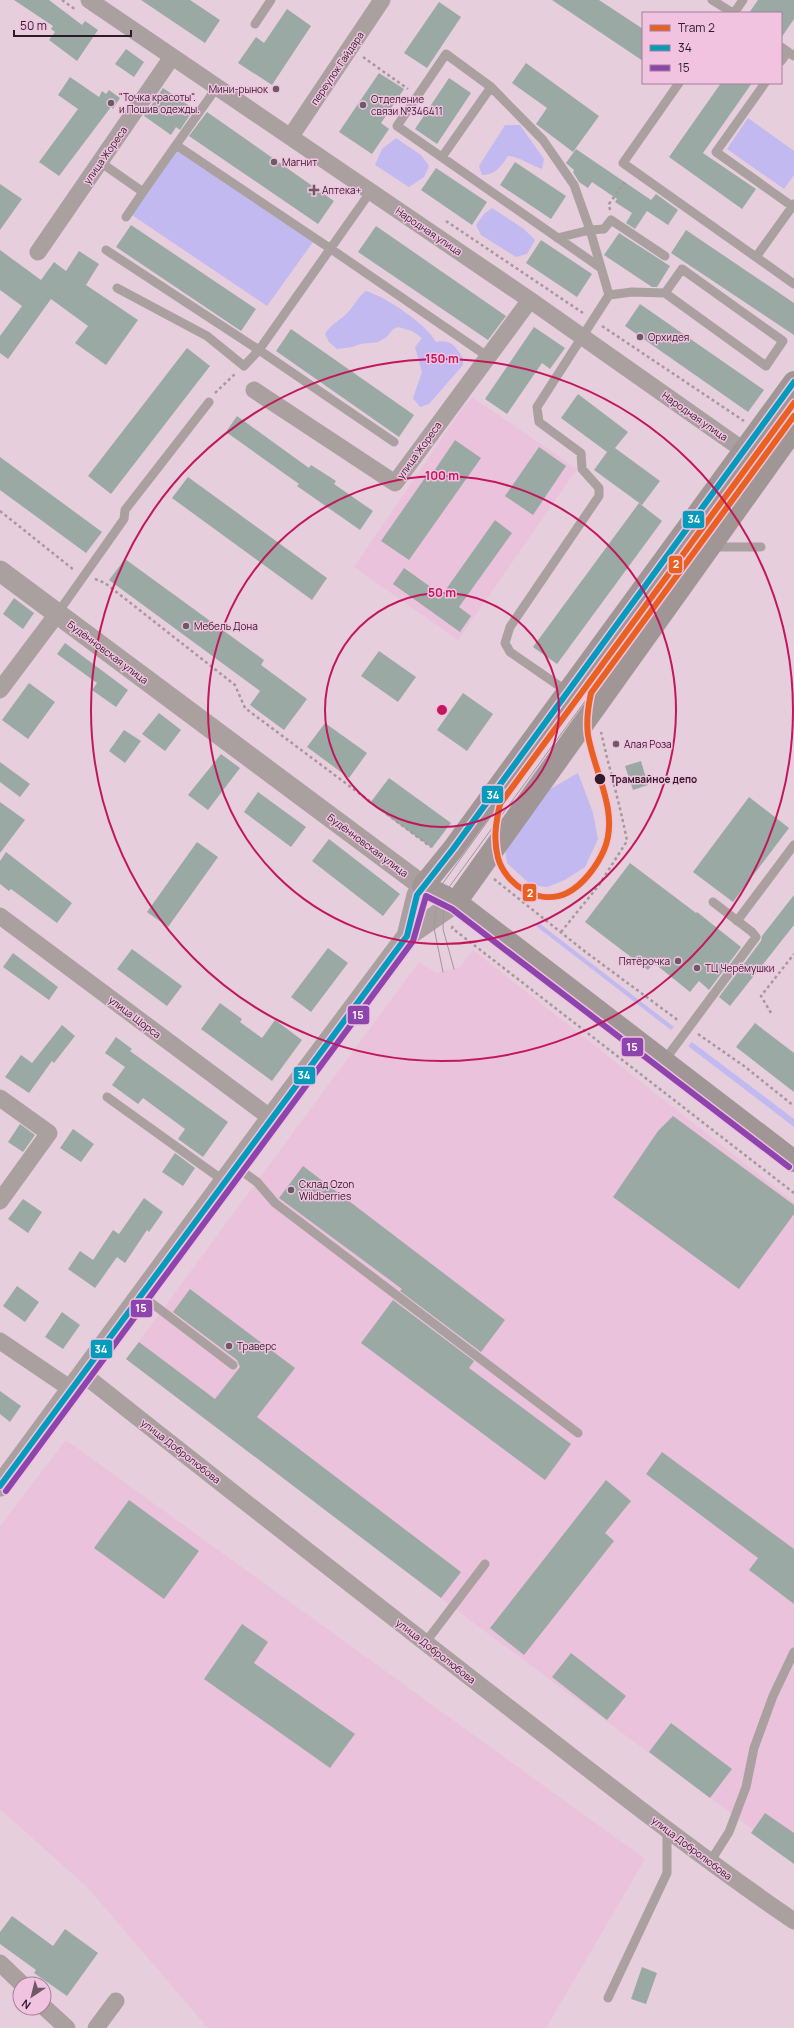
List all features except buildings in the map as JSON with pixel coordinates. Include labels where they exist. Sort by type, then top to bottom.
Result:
[{"type":"main road","points":[[423,886],[453,850],[794,382]]},
{"type":"main road","points":[[456,902],[708,547],[794,429]]},
{"type":"main road","name":"Будённовская улица","points":[[423,886],[456,902],[794,1160]]},
{"type":"street","name":"Народная улица","points":[[89,0],[530,300],[766,466]]},
{"type":"street","name":"переулок Гайдара","points":[[291,136],[382,0]]},
{"type":"street","name":"улица Жореса","points":[[38,252],[172,57]]},
{"type":"street","name":"улица Жореса","points":[[254,390],[395,483],[487,356],[530,300]]},
{"type":"street","name":"Будённовская улица","points":[[0,571],[423,886]]},
{"type":"street","points":[[0,690],[57,614]]},
{"type":"street","points":[[407,936],[417,895],[423,886]]},
{"type":"street","points":[[0,1486],[407,936],[456,902]]},
{"type":"street","name":"улица Щорса","points":[[0,916],[271,1118]]},
{"type":"street","points":[[0,1098],[49,1133],[0,1201]]},
{"type":"street","name":"улица Добролюбова","points":[[0,1341],[77,1381],[425,1643],[710,1862],[794,1920]]},
{"type":"street","points":[[0,1963],[14,1976]]},
{"type":"street","points":[[96,2028],[116,2001]]},
{"type":"street","points":[[52,2014],[67,2028]]},
{"type":"lane","points":[[255,24],[271,0]]},
{"type":"lane","points":[[712,0],[731,12],[743,0]]},
{"type":"lane","points":[[782,60],[788,51]]},
{"type":"lane","points":[[601,268],[398,126],[446,54],[491,87],[543,140],[574,185],[590,230],[610,295]]},
{"type":"lane","points":[[678,84],[623,163],[794,284]]},
{"type":"lane","points":[[756,257],[793,205],[716,152],[764,84]]},
{"type":"lane","points":[[126,217],[216,87]]},
{"type":"lane","points":[[442,157],[491,87]]},
{"type":"lane","points":[[176,145],[487,356]]},
{"type":"lane","points":[[100,162],[143,192]]},
{"type":"lane","points":[[117,288],[207,336],[244,366],[259,350],[331,249],[370,191]]},
{"type":"lane","points":[[557,238],[590,230],[604,229],[611,220],[665,256]]},
{"type":"lane","points":[[106,250],[259,350],[394,442]]},
{"type":"lane","points":[[568,692],[510,652],[505,644],[510,627],[599,496],[599,488],[582,469],[581,453],[539,422],[537,407],[610,295],[632,292],[664,293],[766,366],[783,342],[682,269],[664,293]]},
{"type":"lane","points":[[57,614],[124,519],[125,510],[209,402]]},
{"type":"lane","points":[[708,547],[761,547]]},
{"type":"lane","points":[[737,921],[794,845]]},
{"type":"lane","points":[[664,1061],[756,937],[752,932],[712,902]]},
{"type":"lane","points":[[107,1097],[230,1174],[256,1182],[275,1203],[578,1433]]},
{"type":"lane","points":[[141,1294],[233,1365]]},
{"type":"lane","points":[[425,1643],[485,1564]]},
{"type":"lane","points":[[710,1862],[729,1832],[746,1787],[754,1748],[773,1696],[794,1652]]},
{"type":"lane","points":[[608,1998],[668,1873],[667,1829]]},
{"type":"path","points":[[362,57],[413,92]]},
{"type":"path","points":[[611,220],[609,204],[633,170]]},
{"type":"path","points":[[209,402],[219,388],[244,366]]},
{"type":"path","points":[[0,511],[71,568],[104,583],[234,685],[246,708],[436,850]]},
{"type":"path","points":[[561,932],[598,885],[627,841],[620,802],[600,730]]},
{"type":"path","points":[[479,868],[561,932],[689,1028],[744,1066],[794,1106]]},
{"type":"path","points":[[771,1013],[761,996],[794,954]]},
{"type":"shaded area","points":[[748,118],[794,151],[794,175],[784,189],[727,149]]},
{"type":"shaded area","points":[[505,125],[520,125],[544,159],[542,169],[517,158],[508,156],[495,172],[482,175],[479,166]]},
{"type":"shaded area","points":[[396,138],[421,155],[429,166],[424,177],[409,187],[375,165],[382,149]]},
{"type":"shaded area","points":[[177,151],[313,242],[267,306],[132,215]]},
{"type":"shaded area","points":[[492,208],[524,229],[535,240],[527,254],[516,257],[481,235],[476,225],[484,214]]},
{"type":"shaded area","points":[[366,291],[384,299],[414,319],[431,335],[436,342],[441,341],[452,344],[463,358],[463,365],[429,404],[420,407],[413,398],[422,372],[415,347],[422,338],[412,331],[398,327],[393,329],[387,337],[378,342],[337,349],[329,342],[325,334],[327,330],[346,314]]},
{"type":"shaded area","points":[[472,397],[577,469],[458,640],[354,567],[462,409]]},
{"type":"shaded area","points":[[578,773],[593,813],[598,839],[585,867],[565,880],[547,887],[531,885],[507,863],[505,849],[545,792]]},
{"type":"shaded area","points":[[539,923],[674,1027],[671,1030],[536,926]]},
{"type":"shaded area","points":[[473,950],[794,1202],[794,1860],[483,1630],[126,1359],[419,962],[437,973],[460,967]]},
{"type":"shaded area","points":[[692,1042],[794,1119],[794,1127],[688,1046]]},
{"type":"shaded area","points":[[66,1440],[645,1859],[546,2028],[208,2028],[88,1888],[0,1809],[0,1526]]},
{"type":"tram line","name":"2","points":[[794,403],[500,804],[496,831],[496,851],[498,858],[508,877],[525,891],[546,897],[567,893],[573,890],[584,880],[601,856],[608,836],[609,822],[608,807],[588,735],[587,724],[591,693],[794,416]]},
{"type":"tram line","points":[[454,969],[443,929],[444,894],[591,693]]},
{"type":"tram line","points":[[443,972],[434,928],[438,890],[500,804]]},
{"type":"transit line","name":"34","points":[[0,1486],[407,936],[417,895],[453,849],[794,382]]},
{"type":"transit line","name":"15","points":[[6,1491],[413,941],[426,896],[452,909],[789,1167]]},
{"type":"place","name":"Мини-рынок","points":[[276,89]]},
{"type":"place","name":"\"Точка красоты\". и Пошив одежды.","points":[[111,103]]},
{"type":"place","name":"Отделение связи №346411","points":[[363,105]]},
{"type":"place","name":"Магнит","points":[[274,162]]},
{"type":"place","name":"Аптека+","points":[[314,190]]},
{"type":"place","name":"Орхидея","points":[[640,337]]},
{"type":"place","name":"Мебель Дона","points":[[186,626]]},
{"type":"place","name":"Алая Роза","points":[[616,744]]},
{"type":"place","name":"Трамвайное депо","points":[[600,779]]},
{"type":"place","name":"Пятёрочка","points":[[678,961]]},
{"type":"place","name":"ТЦ Черёмушки","points":[[697,968]]},
{"type":"place","name":"Склад Ozon Wildberries","points":[[291,1190]]},
{"type":"place","name":"Траверс","points":[[229,1346]]}]
